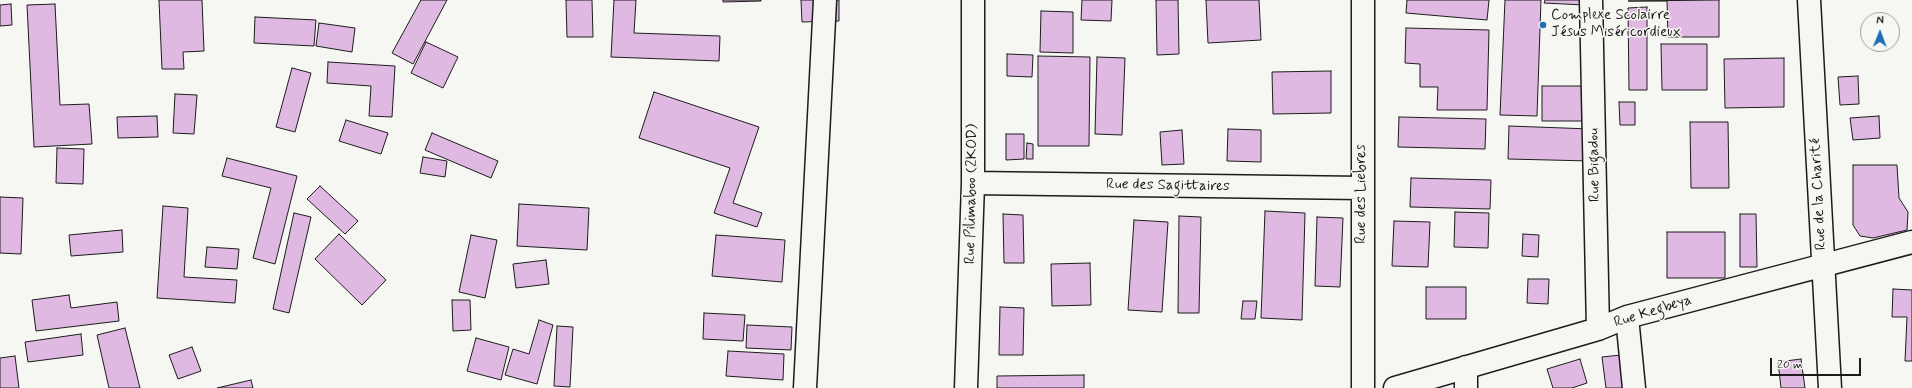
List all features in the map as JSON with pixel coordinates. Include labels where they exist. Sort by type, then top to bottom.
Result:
[{"type":"street","points":[[805,388],[825,0]]},
{"type":"street","name":"Rue Pilimaboo (2KOD)","points":[[966,388],[973,183],[973,0]]},
{"type":"street","name":"Rue des Liebres","points":[[1363,0],[1363,388]]},
{"type":"street","name":"Rue Bigadou","points":[[1591,0],[1598,329]]},
{"type":"street","name":"Rue de la Charité","points":[[1809,0],[1830,388]]},
{"type":"street","name":"Rue des Sagittaires","points":[[973,183],[1362,188]]},
{"type":"street","name":"Rue Kegbeya","points":[[1395,388],[1598,329],[1627,317],[1823,264],[1912,242]]},
{"type":"street","points":[[1627,317],[1634,388]]},
{"type":"street","points":[[1466,367],[1466,388]]},
{"type":"building","points":[[159,0],[202,0],[204,51],[183,52],[184,69],[162,69]]},
{"type":"building","points":[[421,0],[447,0],[413,64],[392,53]]},
{"type":"building","points":[[566,0],[592,0],[593,37],[567,37]]},
{"type":"building","points":[[614,0],[636,0],[634,33],[720,36],[719,61],[611,57]]},
{"type":"building","points":[[723,0],[761,0],[761,1],[723,2]]},
{"type":"building","points":[[801,0],[839,0],[839,21],[802,22]]},
{"type":"building","points":[[1082,0],[1112,0],[1111,21],[1081,20]]},
{"type":"building","points":[[1156,0],[1178,0],[1179,54],[1157,55]]},
{"type":"building","points":[[1206,0],[1259,0],[1261,40],[1208,43]]},
{"type":"building","points":[[1407,0],[1489,0],[1487,20],[1406,13]]},
{"type":"building","points":[[1505,0],[1541,0],[1537,116],[1500,115]]},
{"type":"building","points":[[1545,0],[1584,0],[1584,5],[1544,3]]},
{"type":"building","points":[[1719,0],[1719,37],[1668,37],[1667,1],[1628,1]]},
{"type":"building","points":[[11,4],[12,25],[0,26],[0,5]]},
{"type":"building","points":[[55,4],[60,105],[89,104],[92,144],[34,147],[27,5]]},
{"type":"building","points":[[1647,7],[1647,90],[1629,90],[1628,8]]},
{"type":"building","points":[[1041,11],[1073,12],[1073,53],[1040,52]]},
{"type":"building","points":[[255,17],[316,20],[314,46],[254,43]]},
{"type":"building","points":[[319,23],[355,28],[352,52],[316,46]]},
{"type":"building","points":[[1406,28],[1489,30],[1487,110],[1437,110],[1438,87],[1420,87],[1420,64],[1405,63]]},
{"type":"building","points":[[426,42],[458,57],[443,88],[411,73]]},
{"type":"building","points":[[1661,44],[1707,44],[1707,90],[1662,90]]},
{"type":"building","points":[[1007,54],[1033,55],[1032,77],[1007,76]]},
{"type":"building","points":[[1038,56],[1090,57],[1089,146],[1038,146]]},
{"type":"building","points":[[1097,57],[1125,58],[1122,135],[1095,134]]},
{"type":"building","points":[[1784,58],[1784,107],[1725,108],[1724,59]]},
{"type":"building","points":[[328,62],[395,66],[392,117],[369,116],[371,86],[327,83]]},
{"type":"building","points":[[292,68],[311,73],[295,132],[276,127]]},
{"type":"building","points":[[1331,71],[1331,113],[1273,114],[1272,72]]},
{"type":"building","points":[[1858,76],[1859,104],[1840,105],[1838,77]]},
{"type":"building","points":[[1542,86],[1589,86],[1589,121],[1542,121]]},
{"type":"building","points":[[654,92],[759,127],[733,203],[762,213],[757,227],[714,213],[730,168],[639,138]]},
{"type":"building","points":[[175,94],[197,95],[194,134],[173,133]]},
{"type":"building","points":[[1619,102],[1635,102],[1635,125],[1620,125]]},
{"type":"building","points":[[157,116],[158,137],[118,138],[117,117]]},
{"type":"building","points":[[1879,116],[1880,138],[1853,140],[1850,118]]},
{"type":"building","points":[[1399,117],[1486,119],[1485,149],[1398,147]]},
{"type":"building","points":[[346,120],[388,133],[381,154],[339,141]]},
{"type":"building","points":[[1690,122],[1728,122],[1729,188],[1691,188]]},
{"type":"building","points":[[1509,126],[1591,129],[1591,161],[1508,159]]},
{"type":"building","points":[[1228,129],[1261,130],[1261,162],[1227,161]]},
{"type":"building","points":[[1182,130],[1184,164],[1162,165],[1160,132]]},
{"type":"building","points":[[432,133],[498,161],[491,178],[425,150]]},
{"type":"building","points":[[1006,134],[1024,134],[1024,159],[1006,160]]},
{"type":"building","points":[[1027,143],[1033,144],[1033,159],[1026,159]]},
{"type":"building","points":[[57,148],[84,149],[83,184],[56,183]]},
{"type":"building","points":[[423,157],[447,161],[445,177],[420,173]]},
{"type":"building","points":[[227,158],[297,176],[275,264],[253,258],[271,188],[222,176]]},
{"type":"building","points":[[1853,165],[1897,165],[1899,198],[1908,212],[1907,230],[1873,238],[1860,236],[1853,225]]},
{"type":"building","points":[[1411,178],[1491,180],[1490,209],[1410,207]]},
{"type":"building","points":[[320,186],[358,221],[345,234],[307,199]]},
{"type":"building","points":[[0,197],[23,198],[21,254],[0,253]]},
{"type":"building","points":[[519,204],[589,208],[587,250],[517,246]]},
{"type":"building","points":[[163,206],[188,208],[184,277],[237,280],[235,303],[157,298]]},
{"type":"building","points":[[1265,211],[1305,213],[1302,320],[1261,318]]},
{"type":"building","points":[[1455,212],[1489,213],[1488,248],[1454,247]]},
{"type":"building","points":[[294,213],[311,217],[289,313],[273,309]]},
{"type":"building","points":[[1003,214],[1023,215],[1024,263],[1004,263]]},
{"type":"building","points":[[1740,214],[1756,214],[1757,267],[1740,267]]},
{"type":"building","points":[[1179,216],[1201,217],[1199,313],[1178,313]]},
{"type":"building","points":[[1317,217],[1343,218],[1340,287],[1315,286]]},
{"type":"building","points":[[1134,220],[1168,222],[1162,312],[1128,310]]},
{"type":"building","points":[[1394,221],[1430,222],[1428,267],[1392,266]]},
{"type":"building","points":[[122,230],[123,252],[71,256],[69,235]]},
{"type":"building","points":[[1667,232],[1725,232],[1725,278],[1667,278]]},
{"type":"building","points":[[339,234],[386,280],[362,305],[315,259]]},
{"type":"building","points":[[1523,234],[1539,235],[1538,257],[1522,256]]},
{"type":"building","points":[[471,235],[497,240],[485,298],[459,292]]},
{"type":"building","points":[[716,235],[785,240],[782,282],[712,276]]},
{"type":"building","points":[[207,247],[239,249],[237,269],[205,267]]},
{"type":"building","points":[[546,260],[549,284],[516,288],[513,264]]},
{"type":"building","points":[[1090,263],[1091,305],[1052,306],[1051,264]]},
{"type":"building","points":[[1528,279],[1549,279],[1548,304],[1527,303]]},
{"type":"building","points":[[1426,287],[1466,287],[1466,319],[1426,319]]},
{"type":"building","points":[[1893,289],[1912,290],[1912,361],[1905,361],[1907,317],[1892,317]]},
{"type":"building","points":[[69,295],[71,308],[117,302],[119,321],[36,331],[32,300]]},
{"type":"building","points":[[452,300],[470,300],[471,330],[453,331]]},
{"type":"building","points":[[1243,301],[1257,301],[1255,319],[1241,319]]},
{"type":"building","points":[[1000,307],[1024,308],[1023,355],[999,355]]},
{"type":"building","points":[[704,313],[745,315],[743,341],[703,339]]},
{"type":"building","points":[[539,320],[553,325],[537,384],[505,375],[513,349],[529,354]]},
{"type":"building","points":[[747,325],[792,327],[791,350],[746,348]]},
{"type":"building","points":[[557,326],[573,327],[570,387],[554,386]]},
{"type":"building","points":[[125,328],[140,388],[109,388],[97,335]]},
{"type":"building","points":[[81,334],[83,355],[28,362],[25,342]]},
{"type":"building","points":[[476,338],[509,347],[501,380],[467,371]]},
{"type":"building","points":[[192,347],[201,371],[178,379],[169,355]]},
{"type":"building","points":[[728,351],[784,354],[783,380],[726,376]]},
{"type":"building","points":[[1621,355],[1625,388],[1606,388],[1602,357]]},
{"type":"building","points":[[15,356],[19,388],[0,388],[0,358]]},
{"type":"building","points":[[1580,359],[1587,383],[1572,388],[1553,388],[1547,369]]},
{"type":"building","points":[[1801,359],[1805,388],[1781,388],[1778,362]]},
{"type":"building","points":[[1084,375],[1084,388],[997,388],[997,376]]},
{"type":"building","points":[[251,380],[253,388],[217,388]]},
{"type":"place","name":"Complexe Scolairre Jésus Miséricordieux","points":[[1543,25]]}]
